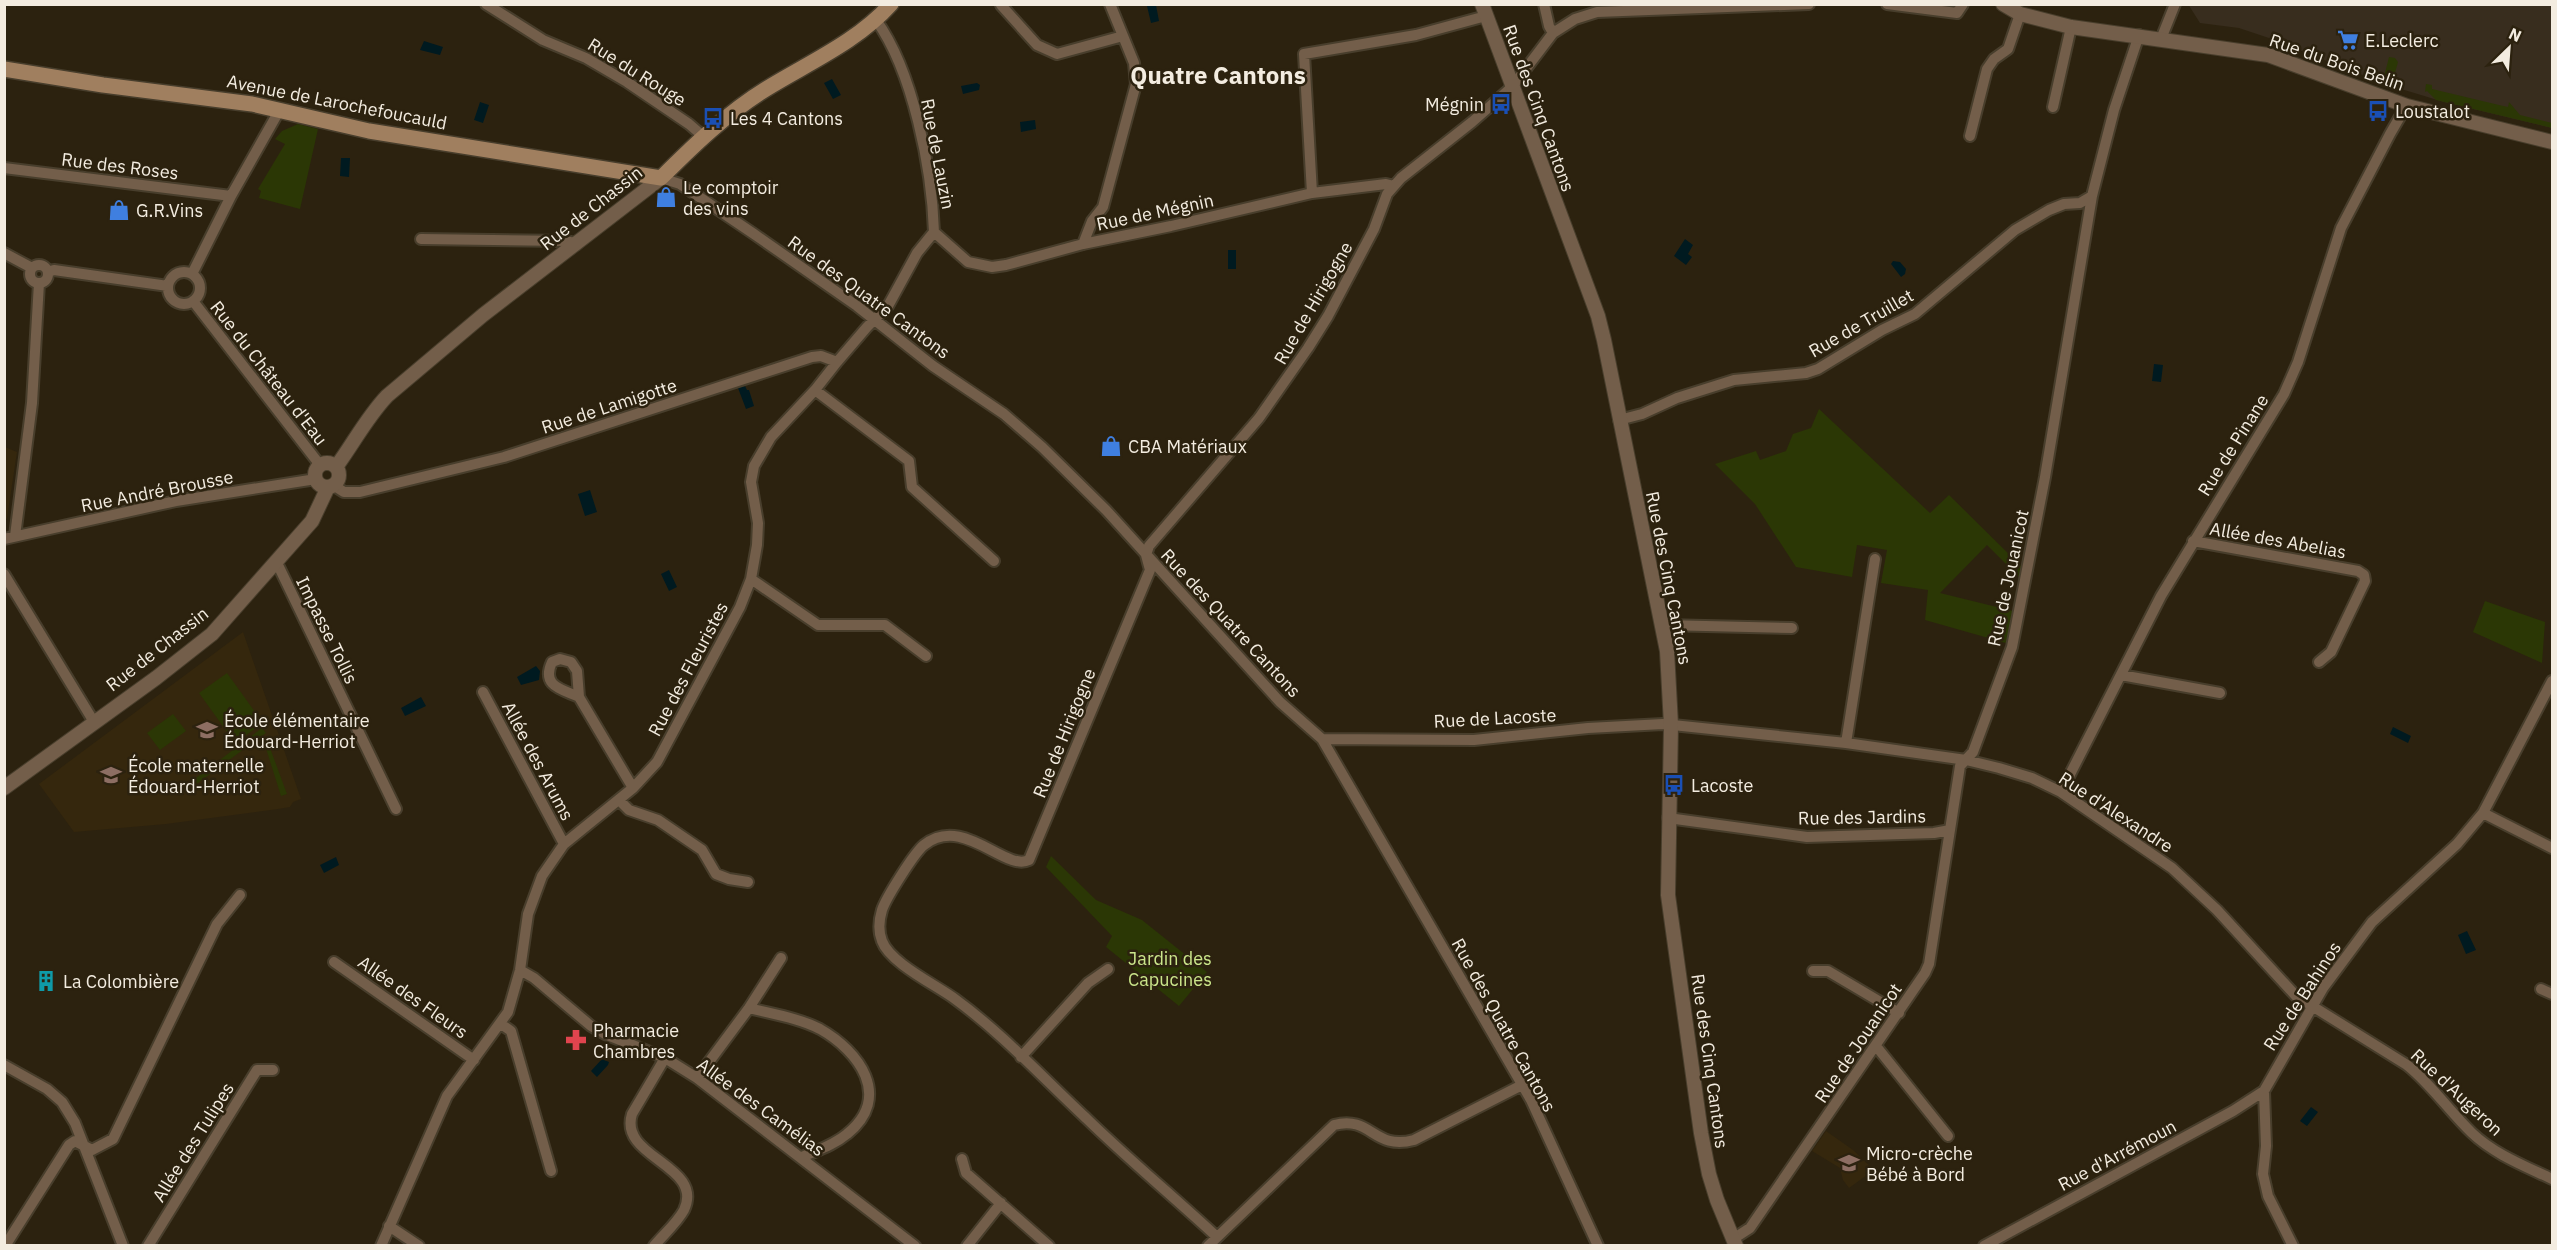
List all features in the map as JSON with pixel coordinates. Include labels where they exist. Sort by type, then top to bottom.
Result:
[{"type":"main road","name":"Rue de Chassin","points":[[661,178],[722,120],[764,90],[826,54],[876,20],[891,4]]},
{"type":"main road","name":"Avenue de Larochefoucauld","points":[[4,69],[103,85],[241,102],[369,131],[661,178]]},
{"type":"street","points":[[1083,244],[1092,221],[1103,207],[1136,84],[1134,63],[1110,4]]},
{"type":"street","points":[[1544,4],[1553,33],[1575,19],[1597,12],[1809,4]]},
{"type":"street","points":[[1887,4],[1958,14],[1962,4]]},
{"type":"street","name":"Rue du Bois Belin","points":[[2003,4],[2020,14],[2071,27],[2268,55],[2411,107],[2553,142]]},
{"type":"street","points":[[2161,39],[2175,4]]},
{"type":"street","points":[[1001,5],[1037,45],[1057,54],[1123,36]]},
{"type":"street","name":"Rue du Rouge","points":[[491,6],[543,40],[586,58],[627,82],[689,124],[704,137]]},
{"type":"street","points":[[1312,193],[1304,54],[1416,35],[1484,10]]},
{"type":"street","name":"Rue des Cinq Cantons","points":[[1484,10],[1598,316],[1663,625],[1667,651],[1671,725],[1668,895],[1708,1174],[1726,1226],[1735,1242]]},
{"type":"street","points":[[1970,136],[1987,69],[1994,59],[2008,49],[2020,14]]},
{"type":"street","name":"Rue de Lauzin","points":[[874,318],[888,306],[916,254],[934,232],[931,193],[914,108],[898,60],[876,20]]},
{"type":"street","points":[[2053,107],[2071,27]]},
{"type":"street","name":"Rue de Hirigogne","points":[[1217,1237],[976,1014],[894,958],[881,940],[880,918],[883,907],[916,853],[936,838],[949,835],[965,838],[1017,862],[1029,860],[1150,570],[1146,555],[1154,540],[1259,418],[1308,348],[1328,316],[1374,229],[1387,194],[1401,178],[1512,87],[1553,33]]},
{"type":"street","name":"Rue de Jouanicot","points":[[1735,1242],[1750,1228],[1899,1013],[1929,964],[1960,766],[1973,752],[2008,658],[2019,617],[2092,196],[2105,139],[2139,35]]},
{"type":"street","name":"Rue de Pinane","points":[[2061,792],[2193,541],[2284,394],[2298,362],[2341,228],[2390,134],[2402,115],[2411,107]]},
{"type":"street","points":[[192,274],[231,196],[279,111]]},
{"type":"street","name":"Rue des Roses","points":[[4,168],[231,196]]},
{"type":"street","name":"Rue de Chassin","points":[[336,467],[352,447],[373,410],[387,396],[483,315],[661,178]]},
{"type":"street","name":"Rue des Quatre Cantons","points":[[661,178],[680,184],[874,318],[933,366],[1021,429],[1106,510],[1280,702],[1322,739],[1521,1085],[1598,1245]]},
{"type":"street","name":"Rue de Mégnin","points":[[934,232],[968,262],[992,267],[1006,266],[1083,244],[1312,193],[1386,184],[1394,186]]},
{"type":"street","name":"Rue de Truillet","points":[[1619,420],[1642,414],[1677,398],[1734,380],[1806,373],[1818,369],[1882,330],[1915,314],[2015,230],[2049,210],[2064,204],[2080,203],[2092,196]]},
{"type":"street","points":[[421,239],[567,241],[577,244]]},
{"type":"street","points":[[4,253],[32,268],[41,265],[48,272]]},
{"type":"street","points":[[32,268],[31,278],[39,283]]},
{"type":"street","points":[[48,272],[54,270],[168,286]]},
{"type":"street","points":[[39,283],[46,280],[48,272]]},
{"type":"street","points":[[183,272],[192,274],[199,285],[198,294],[193,301],[184,304],[176,301],[170,295],[168,286],[175,275],[183,272]]},
{"type":"street","points":[[10,538],[32,403],[39,283]]},
{"type":"street","name":"Rue du Château d'Eau","points":[[193,301],[318,472]]},
{"type":"street","points":[[837,362],[874,318]]},
{"type":"street","name":"Rue de Lamigotte","points":[[331,486],[352,494],[404,482],[504,457],[813,357],[821,356],[837,362]]},
{"type":"street","name":"Rue des Fleuristes","points":[[381,1245],[447,1096],[501,1024],[514,998],[525,930],[535,892],[552,858],[564,844],[633,788],[657,762],[740,607],[752,579],[758,544],[758,524],[751,482],[754,466],[771,437],[815,390],[837,362]]},
{"type":"street","points":[[815,390],[909,460],[912,486],[994,561]]},
{"type":"street","points":[[330,463],[336,467],[339,477],[331,486],[321,485],[318,472],[330,463]]},
{"type":"street","name":"Rue André Brousse","points":[[10,538],[318,472]]},
{"type":"street","name":"Rue de Chassin","points":[[4,788],[207,639],[312,521],[331,486]]},
{"type":"street","name":"Allée des Abelias","points":[[2193,541],[2358,571],[2364,575],[2364,581],[2331,652],[2319,662]]},
{"type":"street","points":[[1846,743],[1875,559]]},
{"type":"street","name":"Impasse Tollis","points":[[277,563],[396,809]]},
{"type":"street","points":[[4,574],[94,722]]},
{"type":"street","points":[[752,579],[818,625],[885,625],[926,656]]},
{"type":"street","points":[[1663,625],[1792,628]]},
{"type":"street","points":[[2121,675],[2220,693]]},
{"type":"street","name":"Rue de Bahinos","points":[[2264,1091],[2323,988],[2372,922],[2451,851],[2483,813],[2498,789],[2538,705],[2553,681]]},
{"type":"street","name":"Allée des Arums","points":[[483,692],[564,844]]},
{"type":"street","points":[[579,697],[633,788]]},
{"type":"street","name":"Rue d'Alexandre","points":[[1671,725],[1846,743],[1966,760],[2032,778],[2061,792],[2172,868],[2217,910],[2296,996],[2311,1007]]},
{"type":"street","name":"Rue de Lacoste","points":[[1322,739],[1474,740],[1588,728],[1671,725]]},
{"type":"street","points":[[619,800],[628,810],[658,820],[702,849],[716,874],[748,882]]},
{"type":"street","points":[[2483,813],[2553,848]]},
{"type":"street","name":"Rue des Jardins","points":[[1668,818],[1807,837],[1934,833],[1950,830]]},
{"type":"street","points":[[5,1245],[69,1145],[75,1141],[92,1150],[113,1139],[217,924],[240,895]]},
{"type":"street","points":[[697,1078],[749,1008],[782,958]]},
{"type":"street","name":"Allée des Fleurs","points":[[334,962],[474,1060]]},
{"type":"street","points":[[1021,1057],[1088,983],[1108,969]]},
{"type":"street","name":"Allée des Camélias","points":[[520,970],[534,978],[591,1026],[665,1058],[697,1078],[915,1245]]},
{"type":"street","points":[[1813,971],[1828,971],[1899,1013]]},
{"type":"street","points":[[2541,988],[2553,994]]},
{"type":"street","name":"Rue d'Augeron","points":[[2311,1007],[2407,1065],[2485,1144],[2553,1179]]},
{"type":"street","points":[[749,1008],[817,1028],[842,1042],[859,1061],[869,1082],[867,1103],[861,1118],[849,1133],[832,1144],[802,1157]]},
{"type":"street","points":[[501,1024],[511,1031],[551,1171]]},
{"type":"street","points":[[1876,1046],[1948,1136]]},
{"type":"street","points":[[654,1245],[681,1214],[687,1199],[687,1189],[678,1176],[636,1140],[629,1123],[632,1113],[665,1058]]},
{"type":"street","points":[[4,1065],[47,1089],[63,1102],[75,1124],[123,1245]]},
{"type":"street","name":"Allée des Tulipes","points":[[148,1245],[257,1070],[273,1070]]},
{"type":"street","points":[[1208,1245],[1290,1170],[1334,1125],[1348,1122],[1356,1124],[1384,1140],[1401,1144],[1414,1140],[1521,1085]]},
{"type":"street","points":[[2264,1091],[2266,1146],[2263,1174],[2268,1196],[2293,1245]]},
{"type":"street","name":"Rue d'Arrémoun","points":[[1984,1245],[2233,1111],[2264,1091]]},
{"type":"street","points":[[962,1159],[966,1173],[1049,1245]]},
{"type":"street","points":[[967,1245],[1001,1203]]},
{"type":"street","points":[[389,1226],[418,1245]]},
{"type":"shaded area","points":[[2188,4],[2552,5],[2552,128],[2444,102],[2388,85],[2239,28],[2200,23]]},
{"type":"shaded area","points":[[5,447],[17,452],[5,521]]},
{"type":"shaded area","name":"École élémentaire Édouard-Herriot","points":[[243,632],[301,799],[293,802],[290,807],[278,809],[166,824],[74,832],[39,784]]},
{"type":"shaded area","name":"Micro-crèche Bébé à Bord","points":[[1826,1131],[1853,1150],[1874,1170],[1849,1188],[1843,1180],[1840,1168],[1812,1151]]},
{"type":"green space","points":[[2389,57],[2395,58],[2398,62],[2393,80],[2384,77]]},
{"type":"green space","points":[[2426,84],[2432,85],[2432,89],[2508,107],[2509,102],[2520,115],[2552,123],[2552,128],[2436,100],[2427,91],[2425,92]]},
{"type":"green space","points":[[298,124],[318,129],[300,209],[259,198],[261,191],[258,189],[285,144],[275,139],[282,131]]},
{"type":"green space","points":[[1819,409],[1930,513],[1949,495],[2022,567],[2020,578],[1987,545],[1940,593],[2013,611],[2006,643],[1925,620],[1928,590],[1881,583],[1887,550],[1857,545],[1852,577],[1796,567],[1755,504],[1715,464],[1756,451],[1760,460],[1786,451],[1793,434],[1811,428]]},
{"type":"green space","points":[[2485,601],[2545,622],[2542,663],[2473,632]]},
{"type":"green space","points":[[227,673],[263,723],[235,743],[199,693]]},
{"type":"green space","points":[[173,714],[186,731],[160,750],[147,733]]},
{"type":"green space","points":[[262,728],[266,733],[195,785],[192,781]]},
{"type":"green space","points":[[266,737],[287,794],[281,796],[263,739]]},
{"type":"green space","name":"Jardin des Capucines","points":[[1051,856],[1096,900],[1142,920],[1207,972],[1179,1006],[1106,947],[1112,936],[1046,867]]},
{"type":"water","points":[[1156,5],[1159,21],[1151,23],[1147,6]]},
{"type":"water","points":[[424,41],[443,47],[440,55],[420,50]]},
{"type":"water","points":[[832,79],[841,95],[833,99],[824,83]]},
{"type":"water","points":[[977,83],[980,85],[979,90],[963,94],[961,86]]},
{"type":"water","points":[[480,102],[489,105],[483,123],[474,120]]},
{"type":"water","points":[[1035,120],[1036,129],[1021,132],[1020,122]]},
{"type":"water","points":[[341,158],[350,158],[349,177],[340,176]]},
{"type":"water","points":[[1685,239],[1693,245],[1688,254],[1692,257],[1686,265],[1674,256]]},
{"type":"water","points":[[1228,250],[1236,250],[1236,269],[1228,269]]},
{"type":"water","points":[[1893,261],[1900,262],[1906,269],[1905,274],[1901,277],[1891,264]]},
{"type":"water","points":[[2154,364],[2163,365],[2161,382],[2152,381]]},
{"type":"water","points":[[745,386],[749,390],[754,406],[746,409],[738,388]]},
{"type":"water","points":[[590,490],[597,512],[585,516],[578,494]]},
{"type":"water","points":[[669,570],[677,587],[669,591],[661,574]]},
{"type":"water","points":[[536,666],[540,671],[539,680],[521,685],[517,677]]},
{"type":"water","points":[[421,697],[426,706],[405,716],[401,708]]},
{"type":"water","points":[[2393,727],[2411,736],[2408,743],[2390,734]]},
{"type":"water","points":[[336,857],[339,865],[324,873],[320,865]]},
{"type":"water","points":[[2467,931],[2476,950],[2466,954],[2458,935]]},
{"type":"water","points":[[602,1059],[609,1062],[597,1077],[591,1071]]},
{"type":"water","points":[[2311,1107],[2318,1112],[2307,1126],[2300,1121]]},
{"type":"place","name":"E.Leclerc","points":[[2348,40]]},
{"type":"place","name":"Mégnin","points":[[1501,104]]},
{"type":"place","name":"Loustalot","points":[[2378,111]]},
{"type":"place","name":"Les 4 Cantons","points":[[713,118]]},
{"type":"place","name":"Le comptoir des vins","points":[[666,197]]},
{"type":"place","name":"G.R.Vins","points":[[119,210]]},
{"type":"place","name":"CBA Matériaux","points":[[1111,446]]},
{"type":"place","name":"École élémentaire Édouard-Herriot","points":[[207,730]]},
{"type":"place","name":"École maternelle Édouard-Herriot","points":[[111,775]]},
{"type":"place","name":"Lacoste","points":[[1674,785]]},
{"type":"place","name":"La Colombière","points":[[46,981]]},
{"type":"place","name":"Pharmacie Chambres","points":[[576,1040]]},
{"type":"place","name":"Micro-crèche Bébé à Bord","points":[[1849,1163]]},
{"type":"district","name":"Quatre Cantons","points":[[1218,75]]}]
